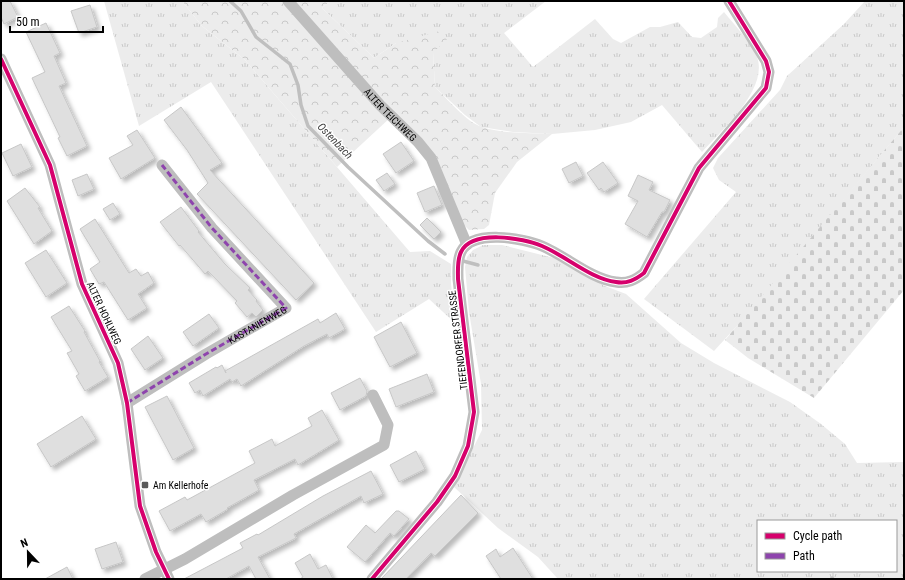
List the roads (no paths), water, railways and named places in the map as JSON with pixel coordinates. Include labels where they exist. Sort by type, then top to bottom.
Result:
[{"type":"street","name":"ALTER TEICHWEG","points":[[288,1],[380,105],[418,142],[431,158],[467,245]]},
{"type":"street","points":[[467,245],[485,238],[497,238],[540,245],[566,258],[596,276],[614,282],[624,283],[633,280],[644,272],[699,168],[766,88],[769,72],[766,61],[729,1]]},
{"type":"street","name":"ALTER HOHLWEG","points":[[1,59],[50,166],[82,284],[118,363],[127,403],[140,506],[153,545],[166,574]]},
{"type":"street","name":"KASTANIENWEG","points":[[127,403],[206,354],[286,308],[212,228],[162,165]]},
{"type":"street","name":"TIEFENDORFER STRASSE","points":[[372,579],[437,502],[455,476],[468,446],[473,406],[458,279],[459,257],[467,245]]},
{"type":"street","points":[[145,579],[166,574],[293,495],[384,445],[388,425],[372,395]]},
{"type":"waterway","name":"Ostenbach","points":[[230,1],[241,11],[256,37],[290,64],[298,85],[301,105],[308,126],[348,167],[428,241],[445,254]]},
{"type":"waterway","name":"Ostenbach","points":[[463,261],[478,265]]},
{"type":"place","name":"Am Kellerhofe","points":[[145,485]]}]
